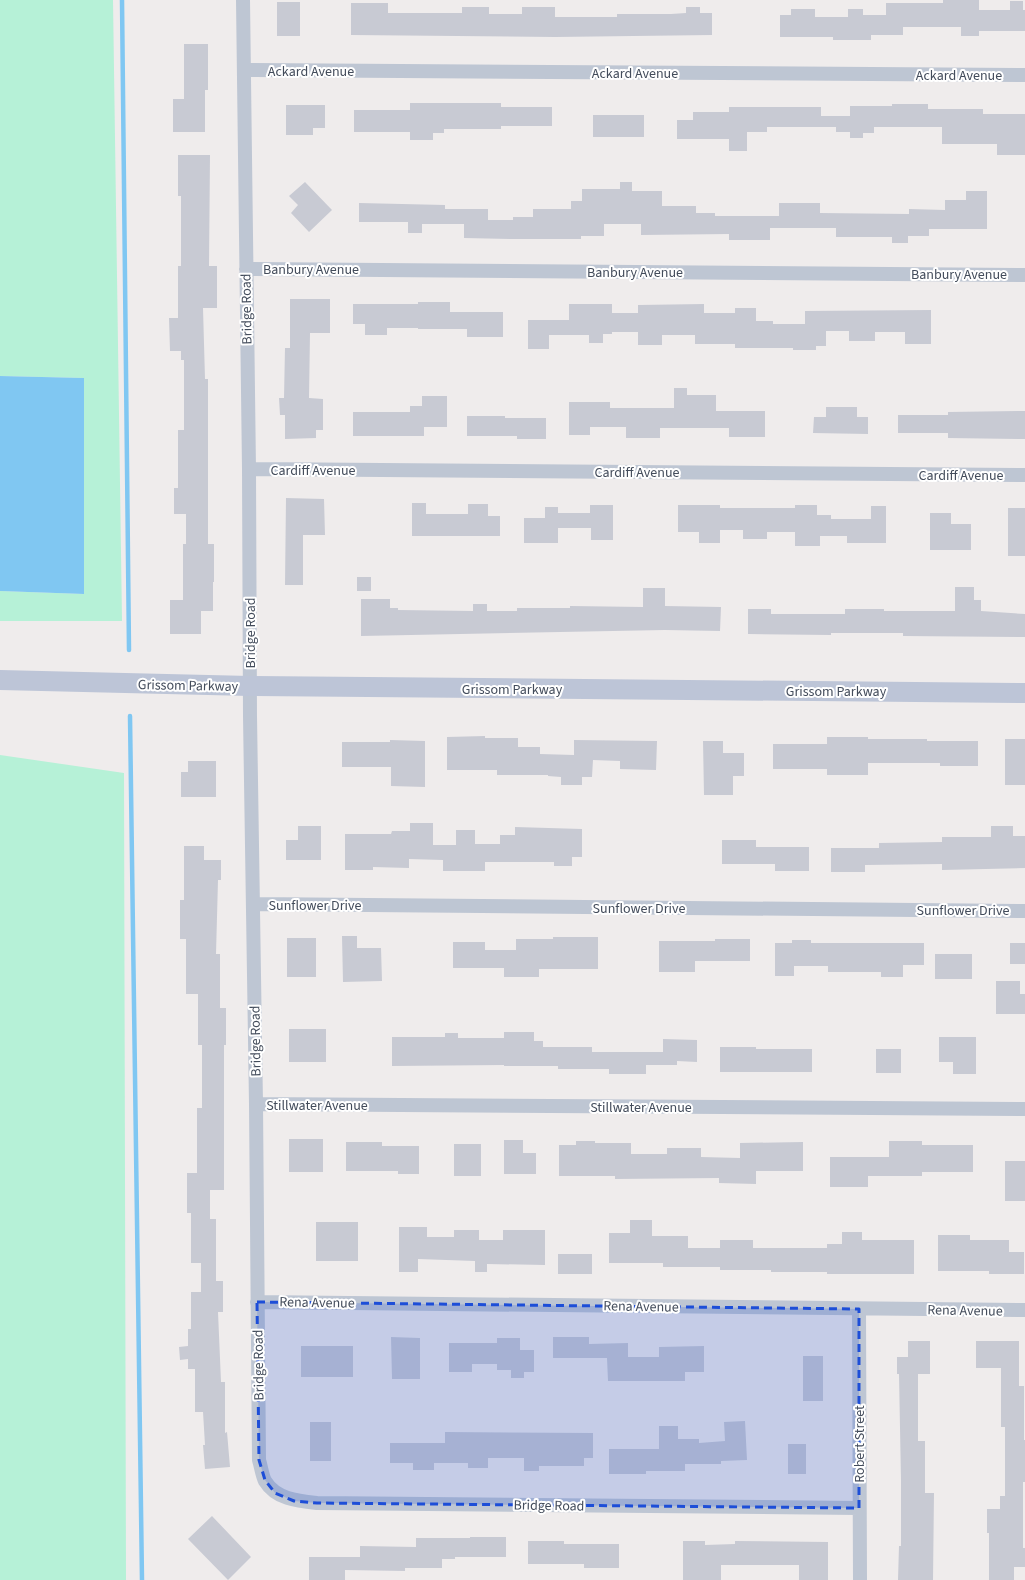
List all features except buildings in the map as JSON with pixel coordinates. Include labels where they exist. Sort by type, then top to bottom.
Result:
[{"type":"main road","name":"Grissom Parkway","points":[[0,680],[250,686],[1025,693]]},
{"type":"street","name":"Bridge Road","points":[[243,0],[259,1460],[265,1480],[275,1492],[294,1501],[325,1503],[858,1508]]},
{"type":"street","name":"Ackard Avenue","points":[[244,70],[1025,75]]},
{"type":"street","name":"Banbury Avenue","points":[[246,269],[1025,275]]},
{"type":"street","name":"Cardiff Avenue","points":[[249,469],[1025,475]]},
{"type":"street","name":"Sunflower Drive","points":[[254,904],[1025,910]]},
{"type":"street","name":"Stillwater Avenue","points":[[256,1104],[1025,1109]]},
{"type":"street","name":"Rena Avenue","points":[[257,1302],[1025,1310]]},
{"type":"street","name":"Robert Street","points":[[858,1309],[858,1508],[860,1580]]},
{"type":"highlighted area","points":[[257,1302],[859,1309],[859,1508],[317,1503],[294,1501],[275,1493],[265,1480],[259,1460]]},
{"type":"green space","points":[[0,0],[113,0],[122,621],[0,621],[0,591],[84,594],[84,378],[0,376]]},
{"type":"green space","points":[[0,755],[124,773],[126,1580],[0,1580]]},
{"type":"water","points":[[0,376],[84,378],[84,594],[0,591]]},
{"type":"waterway","points":[[122,0],[129,650]]},
{"type":"waterway","points":[[130,716],[142,1580]]}]
